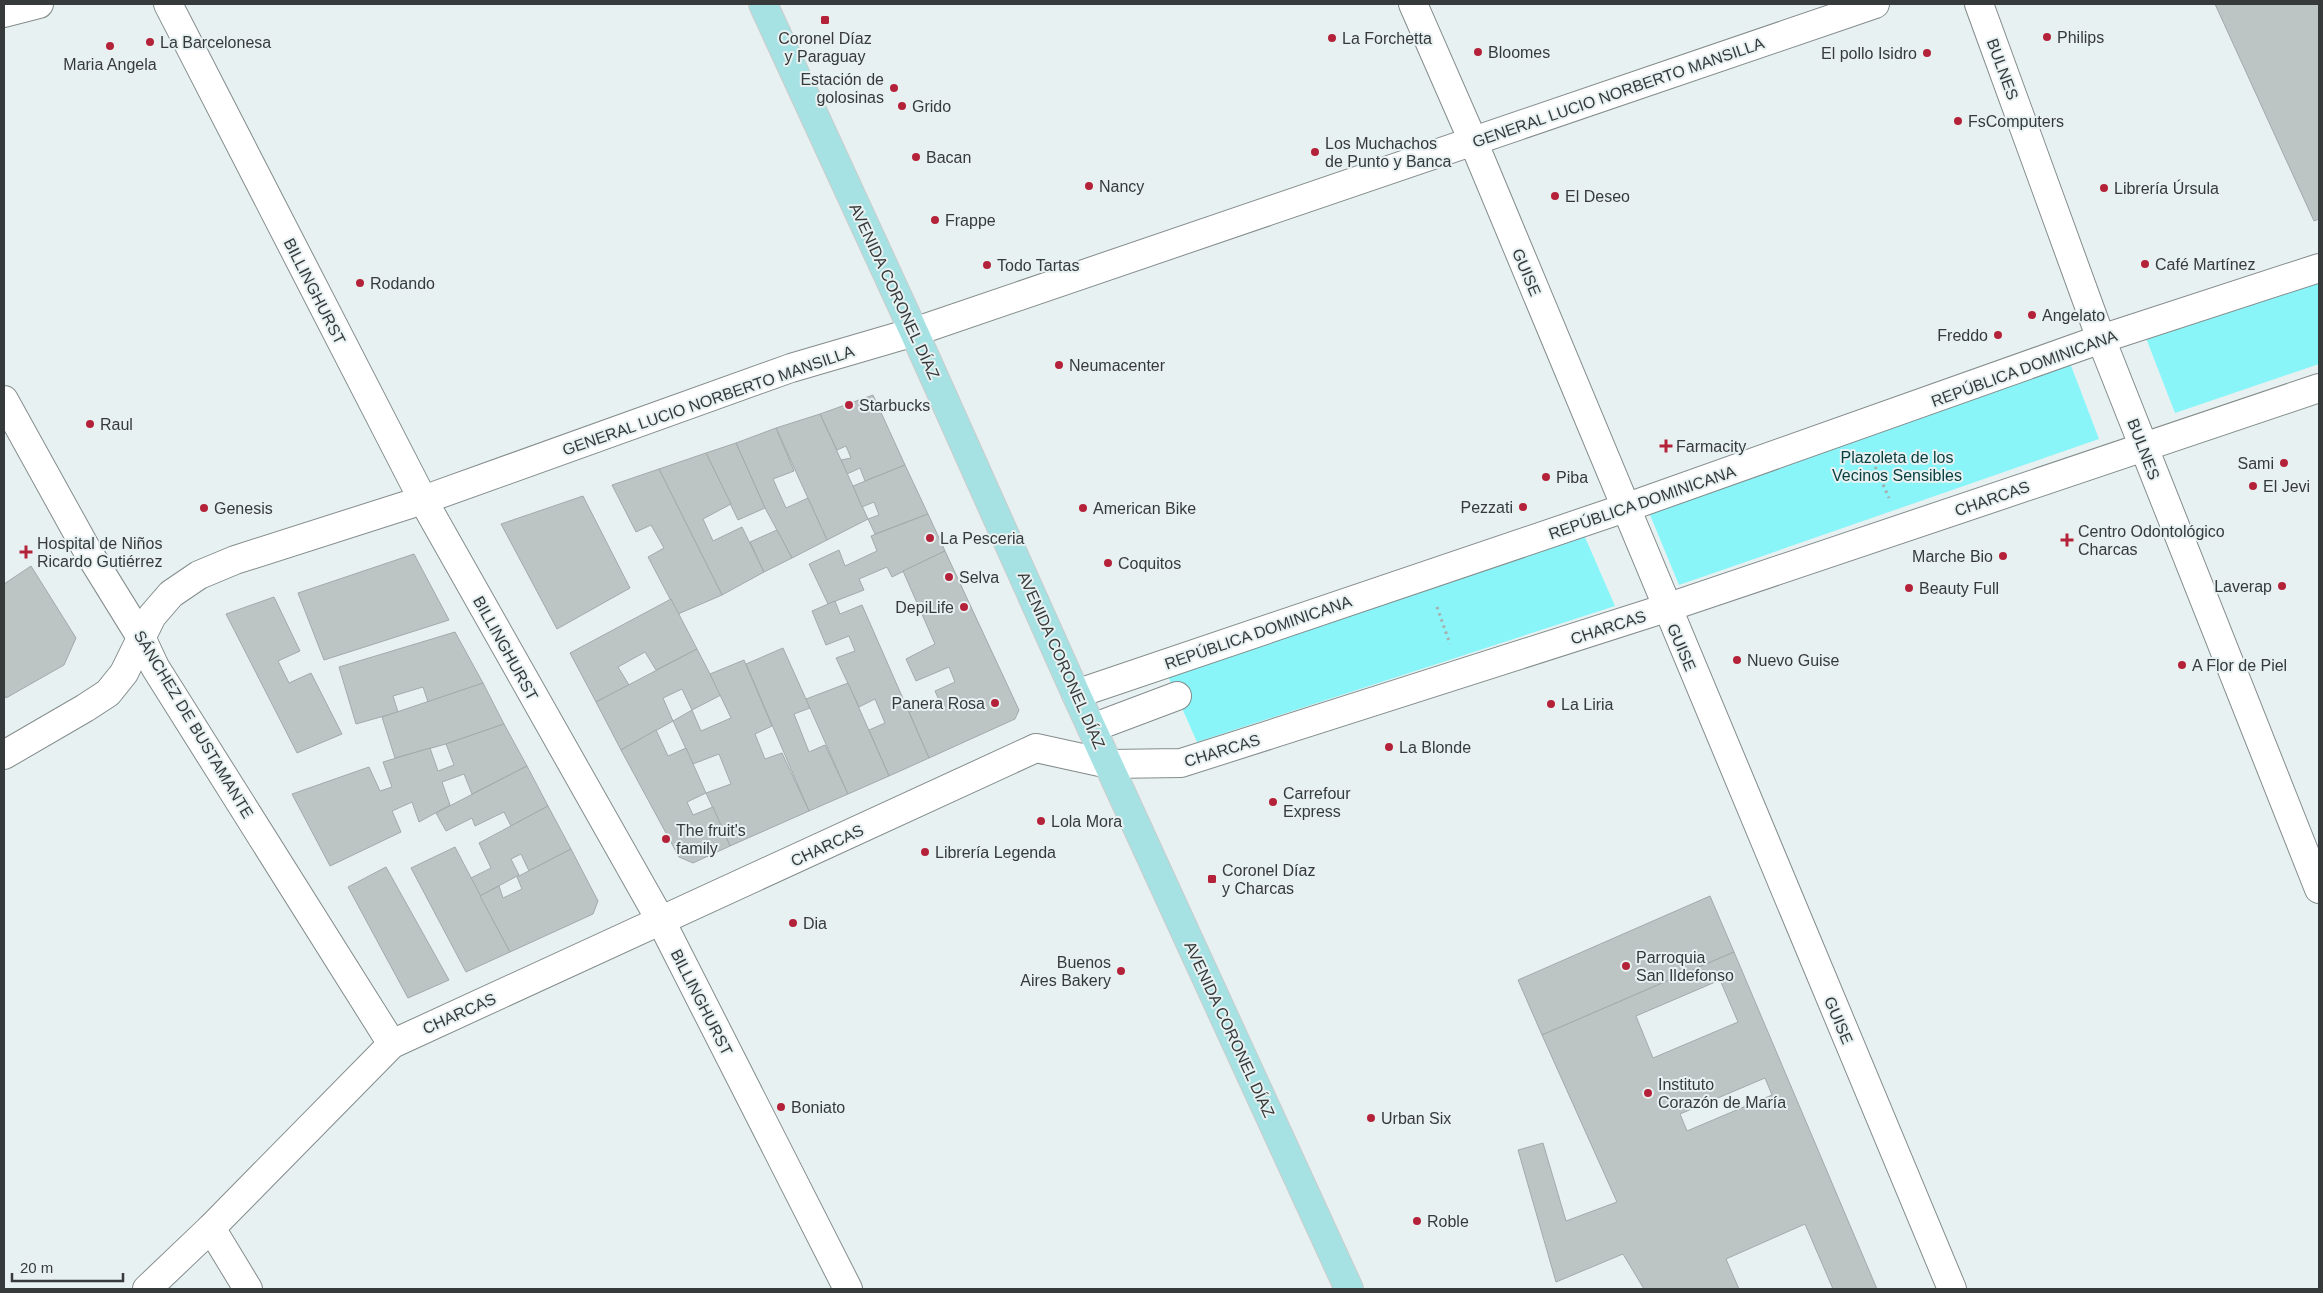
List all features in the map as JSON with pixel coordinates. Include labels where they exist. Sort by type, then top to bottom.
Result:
[{"type":"main road","name":"AVENIDA CORONEL DÍAZ","points":[[763,4],[914,332],[1076,694],[1349,1289]]},
{"type":"street","points":[[4,13],[38,4]]},
{"type":"street","name":"BILLINGHURST","points":[[168,4],[423,500],[661,921],[848,1289]]},
{"type":"street","name":"GUISE","points":[[1413,4],[1473,141],[1666,608],[1952,1289]]},
{"type":"street","name":"GENERAL LUCIO NORBERTO MANSILLA","points":[[4,755],[85,708],[108,692],[124,673],[152,616],[171,594],[200,576],[235,560],[423,500],[791,368],[914,332],[1875,4]]},
{"type":"street","name":"BULNES","points":[[1979,4],[2142,446],[2319,889]]},
{"type":"street","name":"REPÚBLICA DOMINICANA","points":[[1076,694],[1857,428],[2101,339],[2319,268]]},
{"type":"street","name":"CHARCAS","points":[[147,1289],[211,1228],[392,1044],[1036,748],[1109,764],[1181,763],[1666,608],[1903,529],[2142,446],[2319,388]]},
{"type":"street","name":"SÁNCHEZ DE BUSTAMANTE","points":[[4,400],[87,550],[142,639],[155,667],[392,1044]]},
{"type":"street","points":[[1092,728],[1177,696]]},
{"type":"street","points":[[211,1228],[248,1289]]},
{"type":"path","points":[[1857,428],[1903,529]]},
{"type":"path","points":[[1426,576],[1461,675]]},
{"type":"green space","points":[[2319,281],[2319,364],[2175,413],[2146,338]]},
{"type":"green space","name":"Plazoleta de los Vecinos Sensibles","points":[[2070,363],[2099,439],[1679,585],[1648,510]]},
{"type":"green space","points":[[1584,535],[1615,606],[1197,742],[1167,674]]},
{"type":"building","points":[[2215,4],[2319,4],[2319,219],[2314,221]]},
{"type":"building","points":[[873,395],[905,465],[865,481],[860,468],[847,474],[841,460],[851,458],[846,446],[837,450],[820,414]]},
{"type":"building","points":[[820,414],[868,519],[827,540],[776,428]]},
{"type":"building","points":[[776,428],[794,471],[773,479],[786,508],[808,498],[827,540],[792,558],[765,508],[736,443]]},
{"type":"building","points":[[736,443],[765,508],[738,520],[706,453]]},
{"type":"building","points":[[706,453],[731,504],[703,519],[713,541],[742,527],[764,572],[722,595],[659,469]]},
{"type":"building","points":[[905,465],[928,514],[875,534],[868,519],[879,515],[874,502],[862,507],[853,486]]},
{"type":"building","points":[[659,469],[722,595],[678,614],[648,557],[664,548],[651,525],[636,532],[612,485]]},
{"type":"building","points":[[583,496],[630,588],[557,629],[501,524]]},
{"type":"building","points":[[928,514],[945,551],[892,577],[887,567],[859,579],[864,590],[828,604],[809,564],[839,550],[845,566],[877,551],[871,536]]},
{"type":"building","points":[[777,530],[792,558],[764,572],[750,542]]},
{"type":"building","points":[[945,551],[1019,710],[1015,719],[929,758],[909,712],[939,700],[935,691],[955,682],[949,667],[916,681],[906,659],[935,644],[903,571]]},
{"type":"building","points":[[414,554],[449,620],[324,660],[298,593]]},
{"type":"building","points":[[31,566],[76,638],[64,665],[6,698],[4,694],[4,584]]},
{"type":"building","points":[[274,597],[300,651],[278,661],[289,683],[311,673],[342,734],[297,753],[226,614]]},
{"type":"building","points":[[671,599],[697,649],[656,670],[645,652],[618,667],[629,685],[596,702],[570,653]]},
{"type":"building","points":[[835,601],[840,614],[862,605],[929,758],[889,776],[869,730],[885,723],[875,699],[859,707],[836,658],[855,651],[849,636],[826,645],[812,611]]},
{"type":"building","points":[[455,632],[483,683],[428,702],[423,687],[393,696],[398,712],[356,724],[339,667]]},
{"type":"building","points":[[783,648],[810,708],[794,714],[809,752],[825,745],[848,794],[809,811],[746,664]]},
{"type":"building","points":[[697,649],[721,695],[692,710],[682,689],[663,698],[673,721],[621,750],[596,702]]},
{"type":"building","points":[[744,660],[772,726],[755,734],[765,759],[782,753],[809,811],[730,846],[706,793],[731,784],[719,754],[693,764],[673,721],[692,710],[701,731],[731,718],[710,674]]},
{"type":"building","points":[[483,683],[504,724],[446,744],[395,758],[382,717]]},
{"type":"building","points":[[848,683],[889,776],[848,794],[806,699]]},
{"type":"building","points":[[504,724],[527,766],[472,794],[464,774],[442,782],[450,805],[419,822],[412,802],[392,811],[401,832],[330,866],[292,794],[369,767],[380,791],[392,787],[383,762],[430,748],[438,771],[454,765],[446,744]]},
{"type":"building","points":[[656,730],[668,756],[686,748],[706,793],[687,802],[693,815],[713,807],[730,846],[693,863],[679,857],[621,750]]},
{"type":"building","points":[[527,766],[548,806],[511,826],[504,812],[475,826],[472,818],[446,831],[436,813]]},
{"type":"building","points":[[548,806],[571,849],[529,871],[521,854],[511,859],[519,875],[480,896],[471,878],[491,868],[479,843]]},
{"type":"building","points":[[455,847],[510,952],[466,972],[411,868]]},
{"type":"building","points":[[571,849],[598,901],[593,914],[510,952],[480,896],[499,886],[503,898],[522,889],[517,877]]},
{"type":"building","points":[[386,867],[449,980],[408,998],[348,887]]},
{"type":"building","name":"Parroquia San Ildefonso","points":[[1710,896],[1734,952],[1542,1035],[1518,980]]},
{"type":"building","name":"Instituto Corazón de María","points":[[1734,952],[1877,1289],[1833,1289],[1805,1224],[1726,1259],[1739,1289],[1644,1289],[1623,1254],[1556,1282],[1518,1150],[1543,1143],[1566,1221],[1617,1202],[1542,1035]],"holes":[[[1720,980],[1738,1022],[1653,1058],[1636,1016]],[[1765,1078],[1772,1095],[1687,1131],[1680,1114]]]},
{"type":"place","name":"Coronel Díaz y Paraguay","points":[[825,20]]},
{"type":"place","name":"Philips","points":[[2047,37]]},
{"type":"place","name":"La Forchetta","points":[[1332,38]]},
{"type":"place","name":"La Barcelonesa","points":[[150,42]]},
{"type":"place","name":"Maria Angela","points":[[110,46]]},
{"type":"place","name":"Bloomes","points":[[1478,52]]},
{"type":"place","name":"El pollo Isidro","points":[[1927,53]]},
{"type":"place","name":"Estación de golosinas","points":[[894,88]]},
{"type":"place","name":"Grido","points":[[902,106]]},
{"type":"place","name":"FsComputers","points":[[1958,121]]},
{"type":"place","name":"Los Muchachos de Punto y Banca","points":[[1315,152]]},
{"type":"place","name":"Bacan","points":[[916,157]]},
{"type":"place","name":"Nancy","points":[[1089,186]]},
{"type":"place","name":"Librería Úrsula","points":[[2104,188]]},
{"type":"place","name":"El Deseo","points":[[1555,196]]},
{"type":"place","name":"Frappe","points":[[935,220]]},
{"type":"place","name":"Café Martínez","points":[[2145,264]]},
{"type":"place","name":"Todo Tartas","points":[[987,265]]},
{"type":"place","name":"Rodando","points":[[360,283]]},
{"type":"place","name":"Angelato","points":[[2032,315]]},
{"type":"place","name":"Freddo","points":[[1998,335]]},
{"type":"place","name":"Neumacenter","points":[[1059,365]]},
{"type":"place","name":"Starbucks","points":[[849,405]]},
{"type":"place","name":"Raul","points":[[90,424]]},
{"type":"place","name":"Farmacity","points":[[1666,446]]},
{"type":"place","name":"Sami","points":[[2284,463]]},
{"type":"place","name":"Piba","points":[[1546,477]]},
{"type":"place","name":"El Jevi","points":[[2253,486]]},
{"type":"place","name":"Pezzati","points":[[1523,507]]},
{"type":"place","name":"Genesis","points":[[204,508]]},
{"type":"place","name":"American Bike","points":[[1083,508]]},
{"type":"place","name":"La Pesceria","points":[[930,538]]},
{"type":"place","name":"Centro Odontológico Charcas","points":[[2067,540]]},
{"type":"place","name":"Hospital de Niños Ricardo Gutiérrez","points":[[26,552]]},
{"type":"place","name":"Marche Bio","points":[[2003,556]]},
{"type":"place","name":"Coquitos","points":[[1108,563]]},
{"type":"place","name":"Selva","points":[[949,577]]},
{"type":"place","name":"Laverap","points":[[2282,586]]},
{"type":"place","name":"Beauty Full","points":[[1909,588]]},
{"type":"place","name":"DepiLife","points":[[964,607]]},
{"type":"place","name":"Nuevo Guise","points":[[1737,660]]},
{"type":"place","name":"A Flor de Piel","points":[[2182,665]]},
{"type":"place","name":"Panera Rosa","points":[[995,703]]},
{"type":"place","name":"La Liria","points":[[1551,704]]},
{"type":"place","name":"La Blonde","points":[[1389,747]]},
{"type":"place","name":"Carrefour Express","points":[[1273,802]]},
{"type":"place","name":"Lola Mora","points":[[1041,821]]},
{"type":"place","name":"The fruit's family","points":[[666,839]]},
{"type":"place","name":"Librería Legenda","points":[[925,852]]},
{"type":"place","name":"Coronel Díaz y Charcas","points":[[1212,879]]},
{"type":"place","name":"Dia","points":[[793,923]]},
{"type":"place","name":"Parroquia San Ildefonso","points":[[1626,966]]},
{"type":"place","name":"Buenos Aires Bakery","points":[[1121,971]]},
{"type":"place","name":"Instituto Corazón de María","points":[[1648,1093]]},
{"type":"place","name":"Boniato","points":[[781,1107]]},
{"type":"place","name":"Urban Six","points":[[1371,1118]]},
{"type":"place","name":"Roble","points":[[1417,1221]]}]
